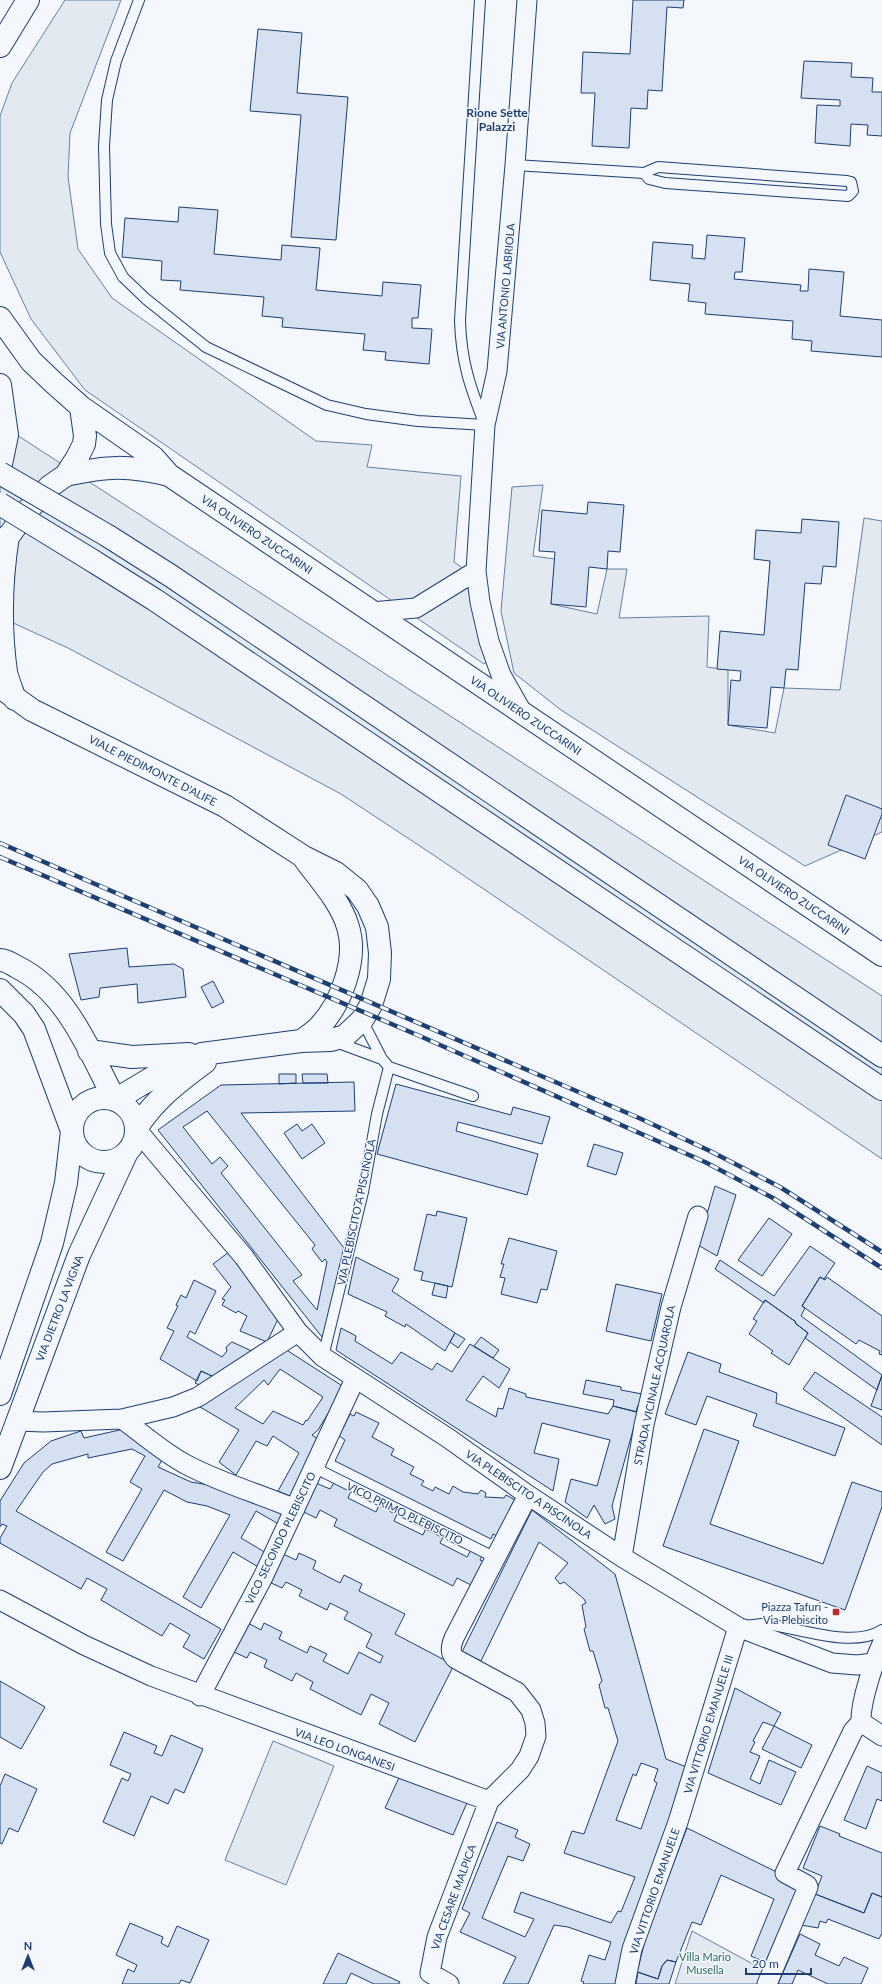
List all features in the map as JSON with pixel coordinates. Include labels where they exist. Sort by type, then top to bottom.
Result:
[{"type":"main road","points":[[0,46],[28,0]]},
{"type":"main road","name":"VIA OLIVIERO ZUCCARINI","points":[[0,318],[31,361],[81,407],[153,457],[169,475],[882,954]]},
{"type":"main road","points":[[0,385],[7,435],[0,469]]},
{"type":"main road","points":[[8,693],[1,625],[4,542],[50,487],[66,475],[77,458],[84,444],[85,436],[81,407]]},
{"type":"main road","name":"VIA OLIVIERO ZUCCARINI","points":[[66,475],[115,466],[139,468],[169,475]]},
{"type":"main road","points":[[0,473],[108,536],[171,576],[882,1056]]},
{"type":"main road","points":[[0,504],[162,604],[882,1089]]},
{"type":"main road","name":"VIALE PIEDIMONTE D'ALIFE","points":[[8,693],[32,710],[225,806],[304,857],[336,873],[357,890],[368,906],[377,927],[380,953],[379,979],[371,1005],[362,1020],[345,1036],[332,1040],[301,1041],[212,1052],[167,1069],[115,1100]]},
{"type":"main road","name":"VIALE PIEDIMONTE D'ALIFE","points":[[301,1041],[318,1029],[328,1017],[340,997],[348,972],[351,953],[349,927],[342,913],[304,857]]},
{"type":"main road","points":[[0,960],[32,974],[51,991],[68,1013],[115,1100]]},
{"type":"main road","points":[[0,990],[24,1014],[34,1029],[72,1131],[78,1148],[93,1160],[105,1162],[111,1161],[127,1152],[134,1141],[136,1129],[133,1117],[127,1107],[115,1100],[97,1099],[86,1104],[77,1113],[72,1131],[66,1183],[52,1243],[0,1394]]},
{"type":"main road","points":[[89,1051],[132,1057],[212,1052]]},
{"type":"main road","name":"VIALE PIEDIMONTE D'ALIFE","points":[[136,1129],[154,1104],[212,1052]]},
{"type":"main road","name":"VIA DIETRO LA VIGNA","points":[[0,1468],[79,1255],[127,1152]]},
{"type":"street","name":"VIA ANTONIO LABRIOLA","points":[[522,712],[501,675],[489,641],[480,602],[476,571],[485,425],[497,371],[515,165],[527,0]]},
{"type":"street","points":[[372,612],[416,608],[476,571]]},
{"type":"street","name":"VIA PLEBISCITO A PISCINOLA","points":[[136,1129],[244,1257],[298,1332],[323,1357],[448,1438],[528,1495],[622,1557],[738,1627],[832,1663],[858,1665],[873,1663]]},
{"type":"street","name":"STRADA VICINALE ACQUAROLA","points":[[622,1557],[644,1425],[671,1307],[698,1216]]},
{"type":"street","points":[[18,1421],[43,1422],[122,1419],[173,1407],[198,1398],[298,1332]]},
{"type":"street","name":"VICO SECONDO PLEBISCITO","points":[[200,1696],[263,1577],[355,1379]]},
{"type":"street","points":[[122,1419],[186,1464],[212,1477],[261,1494],[295,1509]]},
{"type":"street","points":[[489,1801],[520,1770],[529,1756],[536,1736],[535,1723],[531,1710],[517,1692],[454,1657],[451,1647],[454,1638],[494,1558],[528,1495]]},
{"type":"street","name":"VIA LEO LONGANESI","points":[[0,1600],[120,1663],[200,1696],[489,1801]]},
{"type":"street","name":"VIA VITTORIO EMANUELE III","points":[[678,1822],[738,1627]]},
{"type":"street","points":[[767,1984],[807,1888],[807,1885],[785,1873],[853,1731],[861,1722],[861,1713],[873,1663],[882,1644]]},
{"type":"street","points":[[861,1722],[882,1736]]},
{"type":"street","name":"VIA CESARE MALPICA","points":[[449,1984],[432,1975],[429,1968],[437,1937],[489,1801]]},
{"type":"street","name":"VIA VITTORIO EMANUELE","points":[[625,1984],[632,1949],[678,1822]]},
{"type":"lane","points":[[139,0],[116,61],[108,100],[104,146],[106,224],[110,253],[123,277],[146,299],[206,347],[327,406],[366,414],[418,421],[485,425],[465,369],[461,345],[460,320],[480,0]]},
{"type":"lane","points":[[515,165],[644,173],[658,167],[666,167],[847,181],[851,182],[853,191],[848,196],[665,183],[649,179],[644,173]]},
{"type":"lane","points":[[362,1020],[386,1063]]},
{"type":"lane","points":[[332,1040],[386,1063],[473,1096]]},
{"type":"lane","name":"VIA PLEBISCITO A PISCINOLA","points":[[323,1357],[363,1192],[386,1063]]},
{"type":"lane","name":"VICO PRIMO PLEBISCITO","points":[[314,1468],[494,1558]]},
{"type":"lane","points":[[738,1627],[773,1624],[852,1638],[873,1636],[882,1630]]},
{"type":"green space","points":[[65,0],[121,0],[70,133],[68,177],[78,249],[112,298],[316,441],[372,445],[367,467],[461,476],[454,562],[478,579],[494,656],[484,664],[85,390],[31,319],[0,252],[0,116],[12,83]]},
{"type":"green space","points":[[0,424],[882,996],[882,1159],[341,794],[68,648],[0,617]]},
{"type":"green space","points":[[543,485],[533,556],[555,559],[551,604],[597,614],[607,569],[627,569],[619,618],[709,616],[707,667],[728,670],[728,725],[775,733],[784,688],[840,690],[864,518],[882,521],[882,832],[805,866],[561,710],[514,673],[501,611],[512,487]]},
{"type":"green space","points":[[273,1741],[334,1766],[286,1885],[225,1860]]},
{"type":"green space","name":"Villa Mario Musella","points":[[692,1931],[764,1970],[758,1984],[675,1984]]},
{"type":"building","points":[[633,0],[684,0],[683,8],[667,7],[662,91],[648,90],[647,109],[631,108],[629,148],[592,146],[595,93],[581,93],[583,52],[630,54]]},
{"type":"building","points":[[258,29],[302,33],[297,93],[348,97],[336,240],[291,237],[301,115],[250,111]]},
{"type":"building","points":[[804,61],[852,63],[851,77],[873,78],[872,92],[882,92],[882,136],[867,135],[868,125],[851,124],[850,146],[815,143],[817,105],[840,106],[840,100],[801,98]]},
{"type":"building","points":[[179,207],[218,210],[214,254],[281,260],[282,245],[320,248],[316,290],[382,296],[383,282],[421,285],[418,318],[412,318],[412,328],[432,329],[429,364],[385,360],[386,352],[363,350],[365,334],[282,327],[283,318],[262,316],[264,297],[180,290],[181,281],[161,280],[162,261],[122,257],[125,218],[178,222]]},
{"type":"building","points":[[707,235],[745,238],[742,272],[735,272],[734,279],[801,285],[800,291],[808,291],[809,269],[844,272],[840,316],[882,320],[882,357],[811,351],[812,341],[792,339],[793,321],[705,314],[706,303],[688,301],[690,284],[650,280],[653,242],[693,245],[692,258],[705,259]]},
{"type":"building","points":[[588,502],[624,505],[620,552],[608,551],[607,569],[589,567],[586,607],[551,604],[555,552],[539,551],[542,510],[587,514]]},
{"type":"building","points":[[802,519],[839,522],[836,567],[823,566],[821,584],[805,583],[798,670],[786,669],[784,688],[771,687],[767,728],[728,725],[731,680],[740,681],[741,671],[717,669],[720,631],[764,635],[770,561],[754,559],[756,530],[801,533]]},
{"type":"building","points":[[846,795],[882,809],[882,814],[865,859],[828,845]]},
{"type":"building","points":[[127,948],[129,967],[174,964],[183,969],[186,997],[138,1003],[137,984],[100,988],[99,997],[81,1000],[69,954]]},
{"type":"building","points":[[213,981],[224,1002],[212,1008],[201,987]]},
{"type":"building","points":[[279,1074],[296,1074],[296,1083],[279,1084]]},
{"type":"building","points":[[302,1074],[327,1074],[328,1083],[303,1083]]},
{"type":"building","points":[[354,1082],[355,1111],[241,1113],[347,1252],[326,1342],[158,1130],[221,1085]],"holes":[[[207,1111],[315,1245],[312,1249],[322,1262],[325,1259],[327,1262],[317,1310],[293,1281],[302,1275],[221,1173],[228,1166],[220,1157],[212,1164],[183,1127]]]},
{"type":"building","points":[[396,1084],[511,1115],[513,1107],[550,1117],[542,1144],[458,1122],[456,1131],[538,1154],[527,1195],[377,1154]]},
{"type":"building","points":[[297,1124],[302,1131],[312,1124],[325,1143],[302,1159],[284,1133]]},
{"type":"building","points":[[594,1144],[623,1153],[616,1175],[587,1166]]},
{"type":"building","points":[[715,1186],[736,1195],[717,1256],[698,1245]]},
{"type":"building","points":[[437,1211],[467,1218],[452,1287],[421,1280],[423,1272],[414,1270],[427,1214],[436,1216]]},
{"type":"building","points":[[769,1218],[792,1234],[762,1276],[738,1260]]},
{"type":"building","points":[[509,1238],[557,1251],[547,1290],[541,1289],[537,1303],[501,1294],[505,1278],[500,1277],[504,1264],[501,1264]]},
{"type":"building","points":[[810,1246],[835,1263],[824,1279],[820,1277],[802,1306],[805,1308],[801,1316],[882,1375],[877,1390],[805,1338],[808,1333],[795,1323],[796,1322],[765,1300],[764,1303],[715,1269],[720,1260],[774,1296]]},
{"type":"building","points":[[229,1252],[278,1319],[267,1342],[240,1331],[247,1316],[238,1311],[236,1313],[222,1305],[225,1300],[222,1299],[231,1287],[213,1264]]},
{"type":"building","points":[[356,1257],[399,1279],[392,1291],[455,1333],[445,1351],[406,1324],[405,1327],[385,1316],[387,1312],[348,1294]]},
{"type":"building","points":[[820,1277],[825,1280],[827,1277],[882,1316],[882,1355],[879,1354],[880,1351],[859,1340],[856,1344],[802,1306]]},
{"type":"building","points":[[194,1280],[216,1291],[195,1334],[190,1331],[187,1337],[222,1357],[227,1351],[226,1347],[232,1342],[256,1353],[228,1370],[224,1368],[214,1377],[201,1371],[197,1381],[160,1359],[174,1331],[167,1328],[178,1306],[176,1305],[181,1295],[186,1298]]},
{"type":"building","points":[[435,1283],[448,1286],[446,1298],[432,1295]]},
{"type":"building","points":[[616,1284],[662,1294],[651,1341],[606,1331]]},
{"type":"building","points":[[765,1300],[796,1322],[795,1323],[808,1333],[789,1365],[771,1353],[773,1351],[749,1334],[757,1321],[753,1319]]},
{"type":"building","points":[[341,1328],[356,1336],[355,1341],[392,1364],[401,1352],[432,1370],[437,1363],[452,1372],[470,1344],[510,1369],[499,1388],[483,1376],[466,1400],[496,1417],[498,1408],[503,1409],[509,1388],[526,1394],[526,1397],[608,1414],[613,1406],[638,1412],[612,1506],[615,1519],[605,1524],[594,1505],[587,1518],[565,1502],[571,1479],[597,1486],[610,1440],[542,1423],[534,1453],[559,1459],[553,1491],[336,1350]]},
{"type":"building","points":[[455,1333],[465,1339],[458,1348],[450,1342]]},
{"type":"building","points":[[481,1337],[499,1350],[493,1358],[474,1346]]},
{"type":"building","points":[[285,1349],[344,1387],[318,1430],[312,1435],[324,1443],[294,1498],[278,1491],[299,1453],[273,1436],[267,1446],[256,1441],[236,1475],[219,1462],[239,1430],[195,1404]],"holes":[[[280,1369],[323,1397],[303,1425],[273,1411],[263,1424],[235,1408],[264,1380],[268,1385]]]},
{"type":"building","points":[[688,1352],[721,1364],[719,1372],[777,1393],[776,1403],[845,1428],[835,1456],[753,1426],[757,1414],[707,1396],[696,1425],[665,1414]]},
{"type":"building","points":[[201,1371],[214,1377],[204,1387],[195,1383]]},
{"type":"building","points":[[815,1372],[882,1417],[882,1445],[803,1389]]},
{"type":"building","points":[[882,1375],[882,1410],[871,1406]]},
{"type":"building","points":[[586,1380],[621,1387],[621,1390],[642,1394],[640,1405],[638,1405],[636,1412],[613,1406],[614,1400],[583,1394]]},
{"type":"building","points":[[356,1412],[379,1423],[372,1437],[394,1449],[391,1455],[414,1467],[410,1474],[424,1481],[421,1485],[433,1491],[435,1487],[449,1494],[453,1486],[463,1492],[478,1494],[481,1490],[486,1493],[485,1497],[504,1498],[506,1495],[517,1501],[501,1538],[493,1534],[491,1539],[335,1461],[345,1440],[339,1436],[350,1414],[354,1416]]},
{"type":"building","points":[[124,1429],[166,1453],[158,1467],[191,1482],[221,1487],[289,1515],[282,1526],[256,1511],[241,1538],[268,1554],[260,1568],[233,1552],[201,1608],[183,1597],[230,1515],[207,1506],[187,1502],[164,1490],[123,1561],[106,1552],[142,1489],[130,1482],[145,1456],[132,1449],[88,1458],[88,1454],[52,1464],[43,1472],[16,1511],[221,1629],[204,1659],[183,1647],[190,1635],[170,1623],[162,1636],[101,1600],[107,1589],[87,1578],[81,1589],[0,1543],[0,1538],[7,1526],[2,1524],[0,1527],[0,1501],[24,1463],[51,1441],[81,1431],[84,1438]]},
{"type":"building","points":[[704,1429],[739,1441],[710,1524],[823,1564],[852,1482],[882,1492],[882,1507],[845,1610],[663,1546]]},
{"type":"building","points":[[316,1483],[330,1489],[334,1483],[351,1491],[348,1498],[376,1512],[379,1505],[397,1514],[394,1521],[423,1535],[426,1528],[443,1537],[440,1543],[467,1557],[471,1550],[482,1556],[480,1560],[486,1563],[475,1587],[457,1578],[453,1586],[334,1526],[337,1519],[320,1510],[316,1518],[302,1511]]},
{"type":"building","points":[[532,1510],[615,1574],[666,1759],[689,1768],[618,1984],[583,1984],[584,1982],[581,1981],[589,1955],[605,1960],[611,1942],[568,1927],[554,1925],[528,1984],[503,1984],[516,1957],[460,1932],[470,1913],[462,1909],[497,1822],[518,1830],[515,1837],[530,1844],[523,1861],[508,1856],[482,1918],[525,1937],[534,1919],[514,1912],[521,1892],[611,1923],[618,1911],[621,1912],[635,1877],[564,1853],[572,1831],[584,1834],[618,1741],[608,1708],[605,1708],[599,1685],[602,1681],[593,1651],[590,1651],[584,1629],[586,1627],[582,1605],[586,1603],[584,1599],[564,1582],[560,1584],[555,1578],[568,1563],[539,1542],[481,1661],[462,1652]],"holes":[[[641,1763],[658,1769],[654,1781],[657,1783],[641,1829],[616,1820],[633,1774],[636,1776]]]},
{"type":"building","points":[[281,1553],[296,1560],[299,1553],[316,1561],[313,1569],[340,1583],[344,1575],[362,1584],[359,1591],[405,1614],[395,1634],[454,1665],[415,1742],[379,1724],[389,1703],[371,1694],[361,1715],[310,1689],[313,1682],[296,1673],[292,1681],[264,1667],[267,1660],[250,1652],[247,1658],[234,1652],[248,1623],[261,1630],[264,1623],[282,1632],[279,1639],[307,1653],[310,1646],[327,1654],[323,1661],[348,1674],[359,1652],[380,1663],[383,1656],[366,1647],[372,1634],[344,1619],[348,1612],[330,1603],[327,1610],[299,1596],[302,1590],[286,1582],[282,1588],[267,1581]]},
{"type":"building","points":[[0,1681],[45,1707],[21,1749],[0,1737]]},
{"type":"building","points":[[735,1688],[781,1713],[774,1726],[763,1722],[753,1741],[755,1742],[750,1752],[760,1756],[750,1779],[760,1784],[769,1760],[796,1772],[781,1805],[708,1773]]},
{"type":"building","points":[[774,1726],[812,1745],[801,1768],[762,1749]]},
{"type":"building","points":[[124,1732],[157,1746],[154,1753],[162,1756],[171,1735],[203,1749],[184,1793],[175,1789],[168,1804],[151,1796],[134,1836],[103,1822],[122,1778],[128,1781],[131,1774],[110,1765]]},
{"type":"building","points":[[867,1766],[882,1773],[882,1801],[877,1799],[866,1829],[844,1820]]},
{"type":"building","points":[[402,1771],[469,1798],[453,1835],[385,1808]]},
{"type":"building","points":[[5,1774],[37,1789],[18,1832],[9,1828],[2,1844],[0,1843],[0,1786]]},
{"type":"building","points":[[820,1826],[840,1834],[839,1836],[882,1853],[882,1897],[872,1893],[864,1913],[815,1894],[822,1876],[803,1868]]},
{"type":"building","points":[[687,1828],[801,1884],[769,1964],[751,1956],[774,1899],[721,1875],[701,1925],[692,1922],[676,1962],[667,1960],[662,1966],[658,1979],[637,1972],[647,1933]]},
{"type":"building","points":[[872,1893],[882,1897],[882,1933],[879,1939],[828,1919],[826,1923],[820,1921],[818,1928],[801,1925],[815,1894],[864,1913]]},
{"type":"building","points":[[130,1923],[163,1937],[161,1943],[168,1947],[177,1926],[209,1940],[190,1983],[181,1980],[179,1984],[122,1984],[128,1969],[134,1972],[137,1965],[116,1955]]},
{"type":"building","points":[[800,1934],[820,1944],[815,1955],[839,1966],[844,1957],[868,1968],[861,1984],[828,1984],[798,1970],[792,1984],[778,1984]]},
{"type":"building","points":[[338,1953],[400,1982],[399,1984],[374,1984],[351,1973],[346,1984],[323,1984]]},
{"type":"building","points":[[667,1960],[676,1962],[669,1984],[636,1984],[638,1972],[658,1979],[662,1966]]},
{"type":"railway","points":[[0,843],[639,1118],[710,1151],[780,1187],[882,1252]]},
{"type":"railway","points":[[0,857],[422,1037],[705,1162],[773,1198],[882,1268]]},
{"type":"place","name":"Piazza Tafuri - Via Plebiscito","points":[[836,1612]]},
{"type":"district","name":"Rione Sette Palazzi","points":[[497,119]]}]
